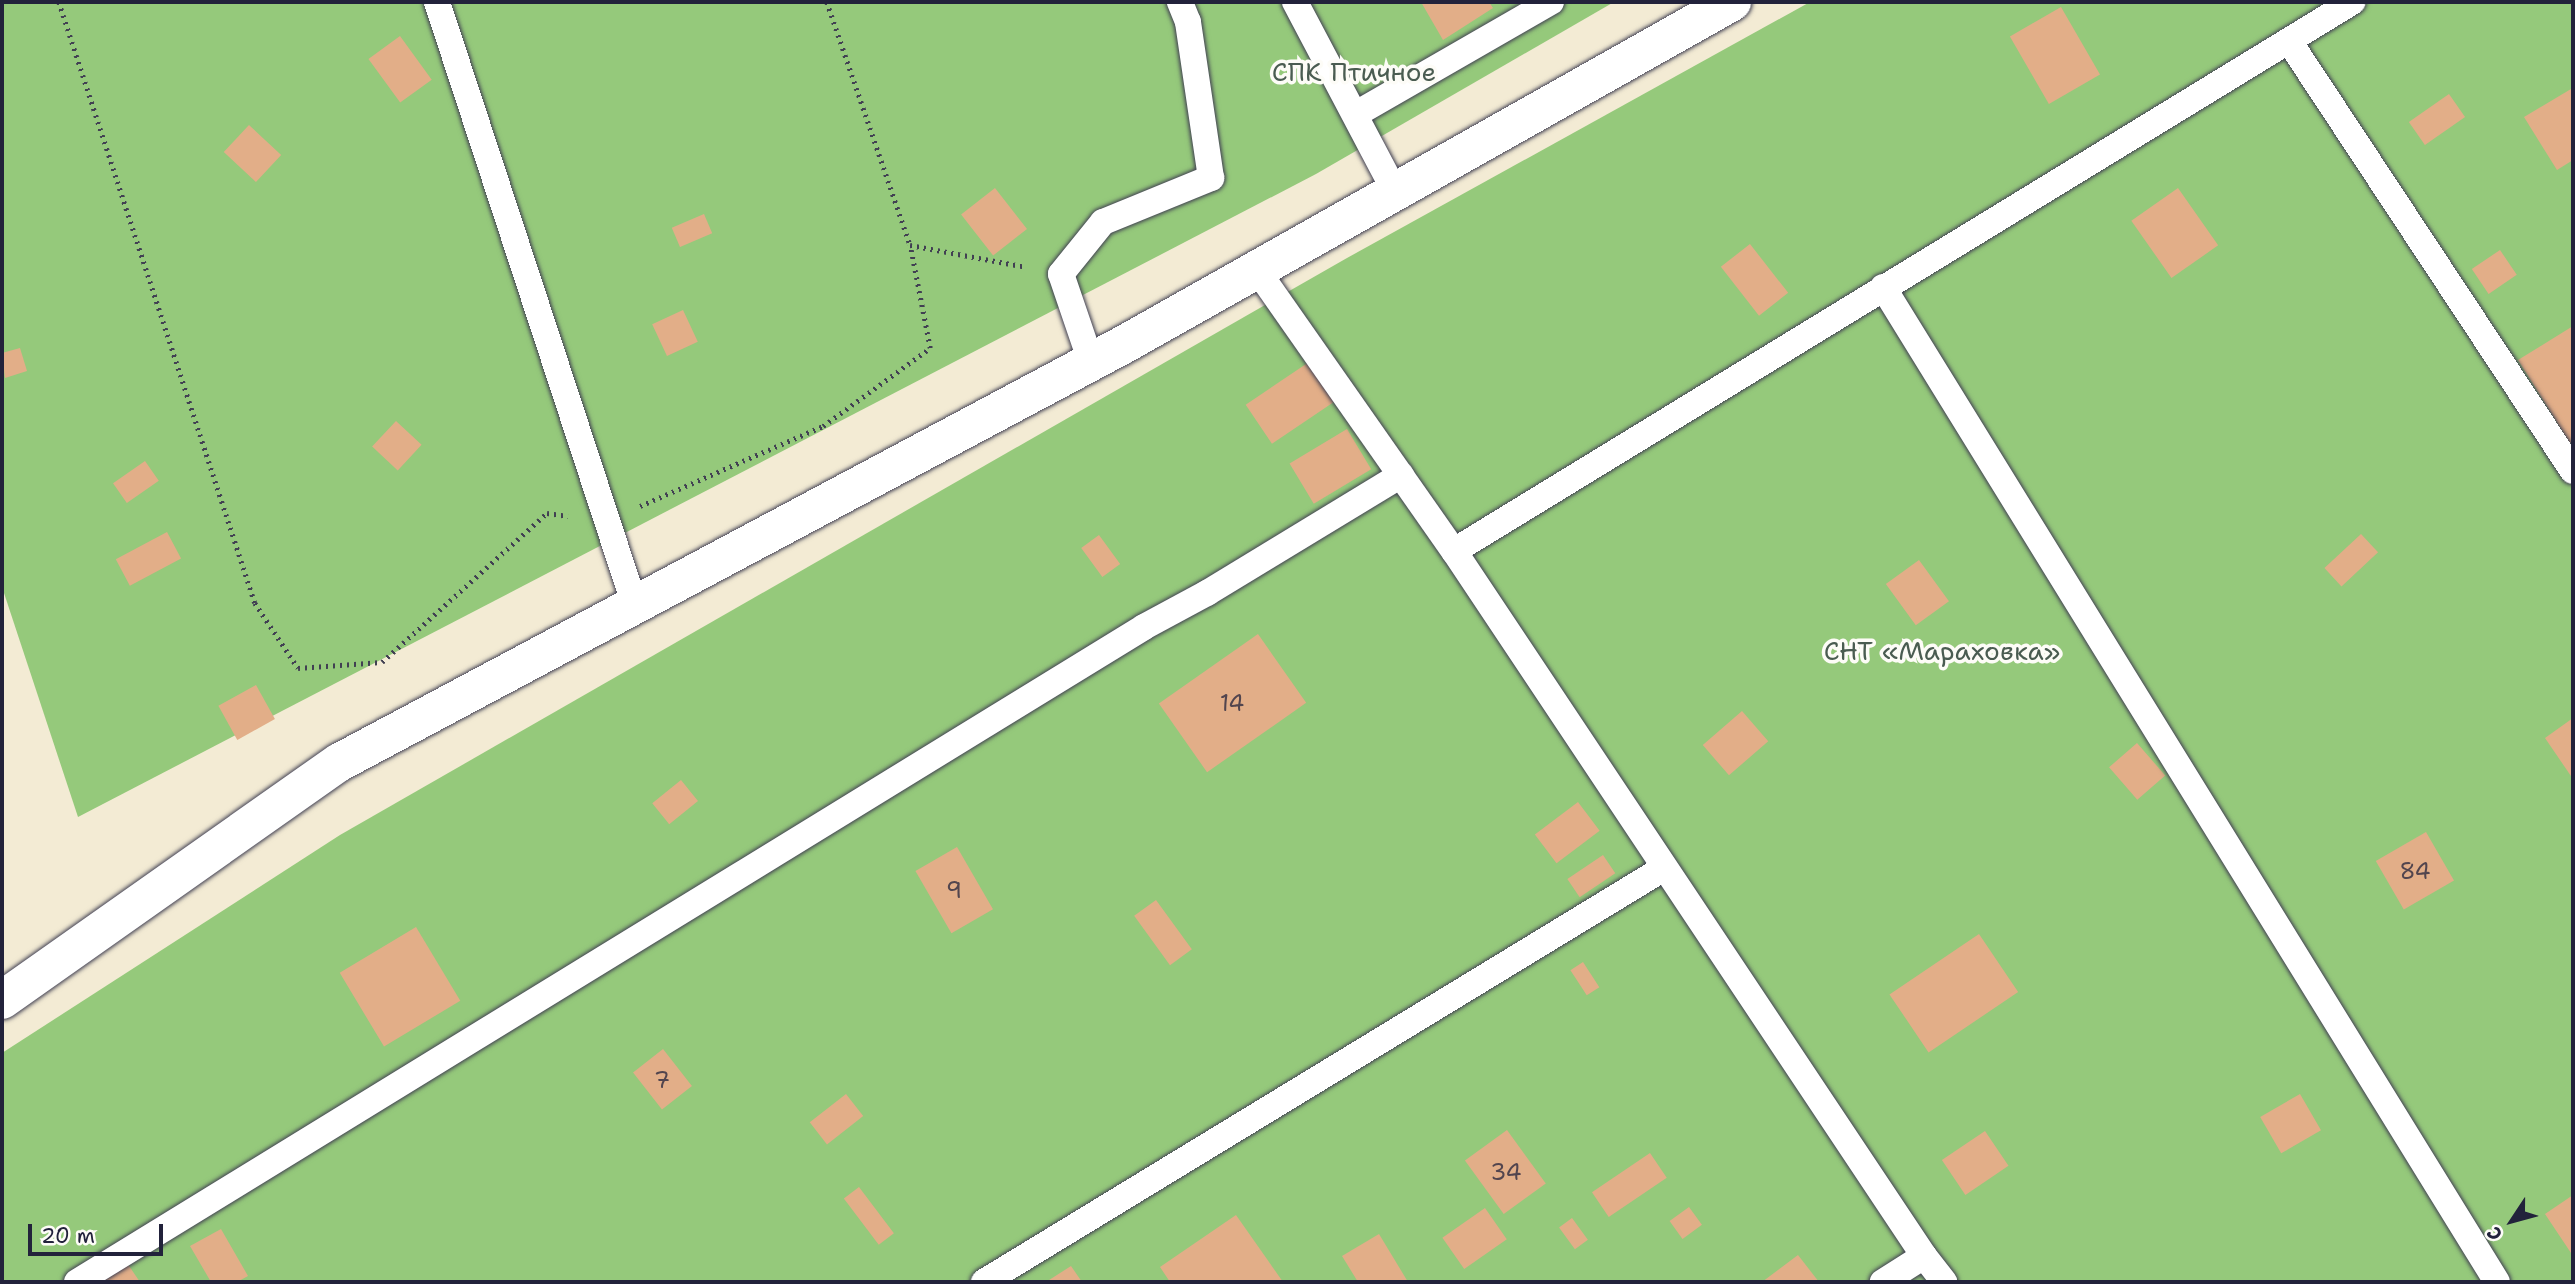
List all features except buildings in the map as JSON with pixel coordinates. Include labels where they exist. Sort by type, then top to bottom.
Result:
[{"type":"street","points":[[2,1000],[341,762],[1091,362],[1732,2]]},
{"type":"lane","points":[[437,2],[635,606]]},
{"type":"lane","points":[[1091,362],[1061,274],[1103,222],[1211,178],[1188,22],[1180,2]]},
{"type":"lane","points":[[1295,2],[1395,192]]},
{"type":"lane","points":[[1356,114],[1551,2]]},
{"type":"lane","points":[[1454,551],[2352,2]]},
{"type":"lane","points":[[2289,41],[2573,471]]},
{"type":"lane","points":[[1257,270],[1454,551],[1924,1256],[1944,1282]]},
{"type":"lane","points":[[1883,288],[2497,1282]]},
{"type":"lane","points":[[77,1282],[1144,627],[1207,593],[1401,475]]},
{"type":"lane","points":[[984,1282],[1664,868]]},
{"type":"lane","points":[[1883,1282],[1924,1256]]},
{"type":"path","points":[[59,2],[255,603],[298,668],[382,662],[547,513],[607,521],[823,426],[930,348],[910,245],[827,2]]},
{"type":"path","points":[[910,245],[1061,274]]},
{"type":"green space","name":"СПК Птичное","points":[[2,2],[1614,2],[1316,174],[78,817],[2,587]]},
{"type":"green space","name":"СНТ «Мараховка»","points":[[1810,2],[2573,2],[2573,1282],[2,1282],[2,1053],[340,835],[1347,258]]}]
